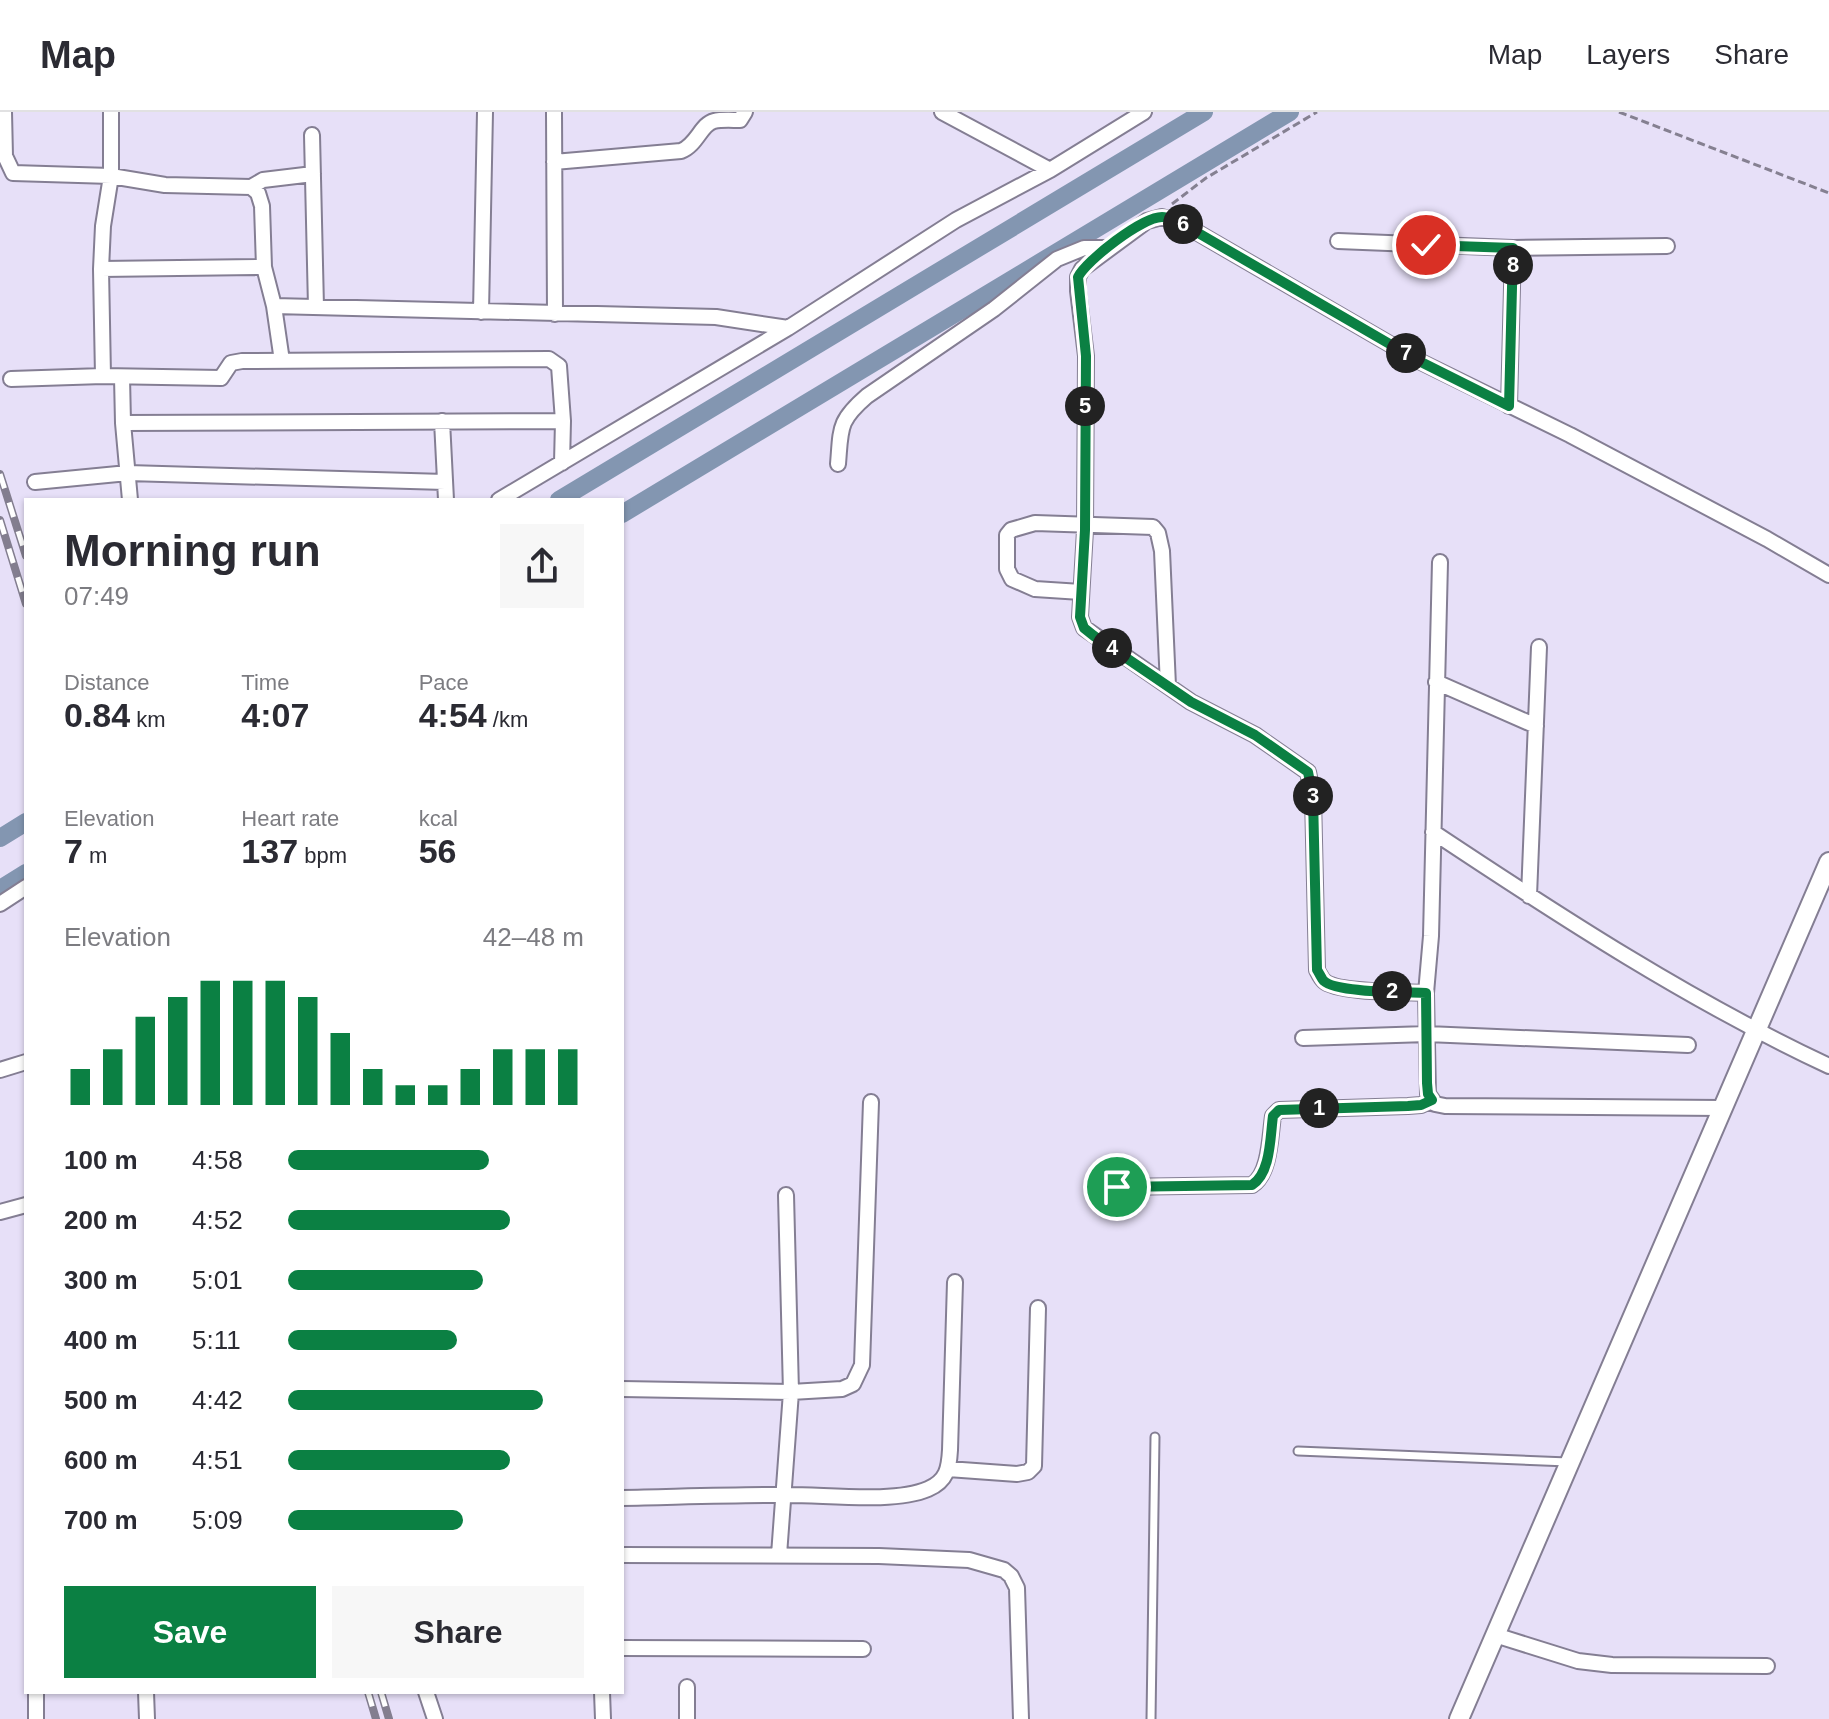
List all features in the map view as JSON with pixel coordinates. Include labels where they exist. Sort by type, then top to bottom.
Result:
[{"type":"street","points":[[4,112],[5,156],[13,173],[111,176],[165,185],[251,187],[263,180],[313,174]]},
{"type":"street","points":[[103,376],[101,269],[103,226],[111,176],[111,112]]},
{"type":"street","points":[[481,312],[485,112]]},
{"type":"street","points":[[554,112],[555,314]]},
{"type":"street","points":[[554,162],[681,151],[695,143],[707,124],[740,120],[745,112]]},
{"type":"street","points":[[942,112],[1050,170]]},
{"type":"street","points":[[502,498],[788,328],[956,220],[1050,170],[1144,112]]},
{"type":"street","points":[[312,135],[316,307]]},
{"type":"street","points":[[251,187],[258,193],[262,206],[264,267],[274,306],[282,361]]},
{"type":"street","points":[[1426,993],[1358,990],[1323,981],[1317,970],[1313,797],[1308,772],[1255,735],[1191,702],[1084,628],[1080,617],[1085,523],[1086,356],[1078,277],[1092,259],[1147,221],[1162,217],[1181,223],[1419,361],[1570,435],[1753,531],[1829,575]]},
{"type":"street","points":[[1338,241],[1513,248],[1667,246]]},
{"type":"street","points":[[838,464],[841,424],[867,396],[994,309],[1057,259],[1084,248],[1108,248]]},
{"type":"street","points":[[1509,406],[1513,248]]},
{"type":"street","points":[[101,269],[264,267]]},
{"type":"street","points":[[274,306],[716,317],[788,328]]},
{"type":"street","points":[[11,379],[103,376],[221,378],[234,362],[549,359],[559,366],[562,463]]},
{"type":"street","points":[[122,377],[130,498]]},
{"type":"street","points":[[442,421],[446,498]]},
{"type":"street","points":[[123,423],[563,421]]},
{"type":"street","points":[[35,482],[128,473],[445,482]]},
{"type":"street","points":[[1081,592],[1035,589],[1012,579],[1007,569],[1007,535],[1020,525],[1035,523],[1153,527],[1158,533],[1162,551],[1168,686]]},
{"type":"street","points":[[1440,562],[1430,972],[1426,993],[1428,1094],[1435,1104],[1445,1106],[1723,1108]]},
{"type":"street","points":[[1529,896],[1539,647]]},
{"type":"street","points":[[1436,682],[1536,726]]},
{"type":"street","points":[[1433,832],[1529,896],[1756,1032],[1829,1066]]},
{"type":"street","points":[[1459,1719],[1829,862]]},
{"type":"street","points":[[0,904],[24,888]]},
{"type":"street","points":[[1303,1038],[1427,1034],[1688,1045]]},
{"type":"street","points":[[0,1070],[24,1063]]},
{"type":"street","points":[[1117,1187],[1252,1185],[1259,1181],[1264,1168],[1273,1116],[1279,1110],[1408,1106],[1432,1100]]},
{"type":"street","points":[[624,1389],[791,1392],[842,1389],[853,1384],[862,1365],[871,1102]]},
{"type":"street","points":[[779,1555],[791,1392],[786,1195]]},
{"type":"street","points":[[0,1212],[24,1206]]},
{"type":"street","points":[[624,1498],[902,1496],[928,1490],[942,1481],[948,1469],[955,1282]]},
{"type":"street","points":[[948,1469],[1017,1474],[1028,1472],[1034,1466],[1038,1308]]},
{"type":"street","points":[[624,1555],[969,1560],[1004,1570],[1017,1588],[1021,1719]]},
{"type":"street","points":[[1495,1635],[1578,1661],[1612,1665],[1767,1666]]},
{"type":"street","points":[[624,1648],[863,1649]]},
{"type":"street","points":[[687,1687],[687,1719]]},
{"type":"street","points":[[36,1694],[36,1719]]},
{"type":"street","points":[[146,1694],[147,1719]]},
{"type":"street","points":[[427,1694],[435,1719]]},
{"type":"street","points":[[602,1694],[603,1719]]},
{"type":"lane","points":[[1151,1719],[1155,1437]]},
{"type":"lane","points":[[1298,1451],[1570,1462]]},
{"type":"path","points":[[1162,217],[1175,201],[1206,178],[1317,112]]},
{"type":"path","points":[[1619,112],[1829,193]]},
{"type":"waterway","points":[[562,498],[1204,112]]},
{"type":"waterway","points":[[624,513],[1290,112]]},
{"type":"waterway","points":[[0,838],[24,823]]},
{"type":"waterway","points":[[0,889],[24,874]]},
{"type":"railway","points":[[0,474],[24,550]]},
{"type":"railway","points":[[0,520],[24,598]]},
{"type":"railway","points":[[369,1694],[376,1719]]},
{"type":"railway","points":[[382,1694],[389,1719]]},
{"type":"route","points":[[1117,1187],[1252,1185],[1259,1181],[1264,1168],[1273,1116],[1279,1110],[1408,1106],[1432,1100],[1427,1083],[1426,993],[1333,986],[1323,981],[1317,970],[1313,797],[1312,779],[1308,772],[1255,735],[1191,702],[1084,628],[1080,617],[1085,530],[1086,356],[1078,277],[1092,259],[1147,221],[1162,217],[1181,223],[1419,361],[1509,406],[1513,248],[1426,245]]}]
